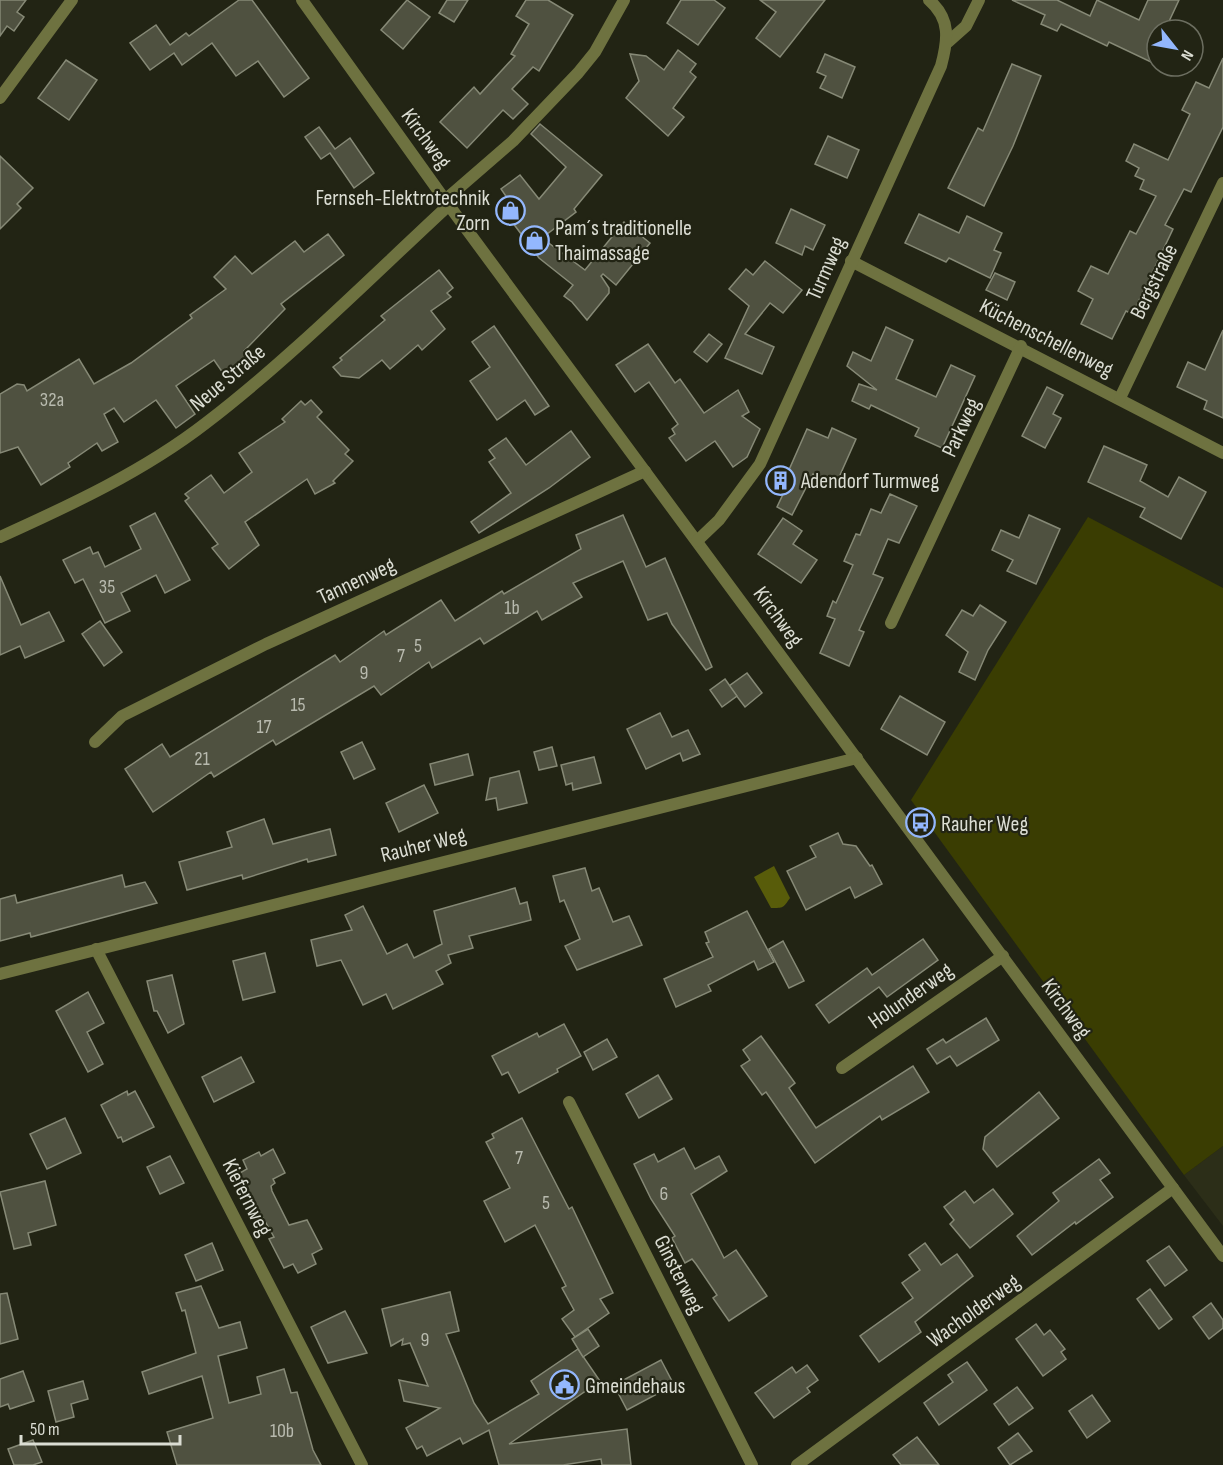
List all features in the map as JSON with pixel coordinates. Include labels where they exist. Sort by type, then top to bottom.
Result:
[{"type":"street","points":[[0,98],[72,0]]},
{"type":"street","name":"Kirchweg","points":[[302,0],[447,202],[1223,1256]]},
{"type":"street","name":"Neue Straße","points":[[0,537],[104,486],[205,424],[273,367],[513,141],[595,52],[624,0]]},
{"type":"street","points":[[929,0],[944,20],[948,42]]},
{"type":"street","points":[[948,42],[966,26],[979,0]]},
{"type":"street","name":"Turmweg","points":[[697,541],[719,520],[760,464],[941,66],[948,42]]},
{"type":"street","name":"Bergstraße","points":[[1120,398],[1223,183]]},
{"type":"street","name":"Küchenschellenweg","points":[[851,261],[1020,346],[1223,453]]},
{"type":"street","name":"Parkweg","points":[[891,623],[1020,346]]},
{"type":"street","name":"Tannenweg","points":[[95,742],[122,716],[266,644],[645,471]]},
{"type":"street","name":"Rauher Weg","points":[[0,974],[857,758]]},
{"type":"street","name":"Kiefernweg","points":[[96,949],[362,1465]]},
{"type":"street","name":"Holunderweg","points":[[842,1068],[1003,956]]},
{"type":"street","name":"Ginsterweg","points":[[569,1102],[752,1465]]},
{"type":"street","name":"Wacholderweg","points":[[797,1465],[1173,1188]]},
{"type":"shaded area","points":[[1088,517],[1223,588],[1223,1146],[1184,1175],[911,800]]},
{"type":"shaded area","points":[[774,866],[790,898],[783,907],[778,908],[771,908],[754,877]]},
{"type":"shaded area","points":[[1223,1146],[1223,1226],[1184,1175]]},
{"type":"building","points":[[0,0],[26,0],[17,12],[24,17],[14,31],[7,26],[0,36]]},
{"type":"building","points":[[239,0],[252,0],[309,78],[284,97],[258,61],[236,76],[212,43],[182,65],[174,53],[150,70],[130,43],[156,25],[170,45],[186,33],[189,36]]},
{"type":"building","points":[[407,0],[430,17],[403,49],[381,30]]},
{"type":"building","points":[[447,0],[468,0],[454,22],[439,13]]},
{"type":"building","points":[[526,0],[548,0],[573,15],[539,71],[533,67],[512,89],[528,104],[513,119],[503,110],[467,148],[440,122],[474,87],[480,94],[515,56],[511,54],[529,24],[516,16]]},
{"type":"building","points":[[681,0],[714,0],[725,8],[698,45],[667,23]]},
{"type":"building","points":[[760,0],[825,0],[780,57],[756,38],[776,12]]},
{"type":"building","points":[[1012,0],[1057,0],[1090,16],[1097,0],[1139,20],[1148,0],[1179,0],[1171,18],[1145,18],[1145,59],[1109,42],[1107,46],[1061,24],[1057,31],[1041,24],[1045,15]]},
{"type":"building","points":[[678,50],[696,64],[690,72],[696,77],[673,108],[684,117],[668,136],[626,98],[639,81],[630,54],[646,56],[664,70]]},
{"type":"building","points":[[825,54],[855,67],[842,98],[820,88],[826,76],[817,72]]},
{"type":"building","points":[[1223,58],[1223,127],[1191,192],[1184,189],[1165,225],[1173,229],[1132,314],[1126,311],[1112,339],[1081,324],[1093,299],[1078,291],[1091,266],[1108,274],[1130,231],[1136,234],[1156,196],[1140,189],[1144,180],[1135,176],[1139,168],[1126,161],[1134,144],[1168,160],[1190,114],[1182,110],[1196,82],[1209,88]]},
{"type":"building","points":[[66,60],[97,80],[69,120],[38,98]]},
{"type":"building","points":[[1012,64],[1041,76],[1013,146],[984,206],[948,188],[978,128],[983,131]]},
{"type":"building","points":[[540,124],[602,175],[574,209],[576,212],[542,238],[585,270],[624,222],[650,243],[616,285],[603,274],[601,276],[609,288],[609,293],[587,320],[564,296],[573,285],[539,258],[504,211],[512,205],[501,189],[520,175],[539,199],[566,167],[531,134]]},
{"type":"building","points":[[319,127],[335,149],[350,138],[374,173],[354,188],[330,153],[321,159],[305,137]]},
{"type":"building","points":[[828,136],[859,150],[847,178],[815,164]]},
{"type":"building","points":[[0,156],[33,188],[17,204],[21,208],[0,229]]},
{"type":"building","points":[[791,209],[825,225],[813,250],[805,246],[802,255],[776,243]]},
{"type":"building","points":[[919,214],[959,233],[967,216],[1002,233],[994,250],[1001,253],[990,278],[949,258],[946,262],[905,243]]},
{"type":"building","points":[[328,234],[344,255],[281,304],[285,309],[244,351],[250,357],[225,376],[214,360],[176,386],[195,414],[176,428],[156,400],[124,422],[114,408],[104,414],[118,442],[102,451],[97,443],[68,463],[70,467],[41,485],[18,447],[0,453],[0,394],[17,384],[24,385],[27,391],[79,359],[94,384],[131,363],[192,318],[190,315],[226,289],[214,277],[235,256],[252,274],[295,241],[304,252]]},
{"type":"building","points":[[765,261],[802,290],[783,313],[770,303],[745,334],[774,347],[762,374],[725,358],[749,306],[729,289],[746,269],[753,275]]},
{"type":"building","points":[[439,270],[453,288],[447,293],[451,297],[431,311],[445,329],[422,350],[418,345],[390,369],[382,360],[359,378],[341,376],[333,367],[342,360],[340,358],[385,320],[381,316]]},
{"type":"building","points":[[995,273],[1015,282],[1007,300],[986,290]]},
{"type":"building","points":[[494,326],[549,406],[535,415],[525,400],[497,420],[470,381],[490,367],[472,342]]},
{"type":"building","points":[[886,327],[913,340],[896,379],[936,397],[951,365],[975,376],[942,448],[915,436],[919,428],[871,405],[869,409],[852,401],[859,384],[877,390],[847,366],[853,352],[871,361]]},
{"type":"building","points":[[1223,330],[1223,418],[1204,409],[1207,401],[1177,387],[1188,362],[1205,370]]},
{"type":"building","points":[[709,334],[722,344],[707,362],[694,352]]},
{"type":"building","points":[[648,344],[675,383],[680,379],[704,413],[738,390],[749,412],[742,416],[760,429],[747,457],[733,467],[715,441],[686,461],[669,438],[675,434],[672,429],[678,424],[649,382],[635,392],[616,365]]},
{"type":"building","points":[[1047,387],[1063,395],[1053,414],[1061,418],[1045,448],[1022,436]]},
{"type":"building","points":[[311,400],[322,412],[317,417],[349,450],[345,454],[353,461],[333,481],[335,483],[315,494],[307,479],[245,522],[259,545],[229,569],[212,548],[218,544],[185,501],[189,498],[185,494],[211,475],[224,493],[252,472],[239,453],[285,422],[282,419],[301,401],[305,405]]},
{"type":"building","points":[[832,428],[856,439],[836,484],[813,474],[792,515],[777,507],[785,490],[781,488],[807,429],[828,438]]},
{"type":"building","points":[[571,431],[590,457],[549,488],[479,533],[471,522],[511,493],[489,462],[495,458],[489,450],[506,438],[526,465]]},
{"type":"building","points":[[1104,446],[1147,465],[1140,481],[1168,497],[1179,477],[1206,492],[1181,539],[1140,517],[1145,508],[1088,482]]},
{"type":"building","points":[[890,494],[917,506],[899,543],[888,539],[873,574],[883,578],[859,630],[864,632],[849,666],[820,653],[835,619],[827,616],[833,601],[836,603],[853,565],[844,561],[856,534],[860,535],[871,509],[881,513]]},
{"type":"building","points":[[155,513],[190,580],[165,593],[156,575],[121,593],[130,611],[105,623],[83,579],[75,583],[63,560],[90,547],[93,554],[98,552],[105,567],[141,549],[130,526]]},
{"type":"building","points":[[623,515],[646,567],[665,558],[712,667],[706,670],[672,624],[667,613],[648,620],[623,561],[573,583],[582,597],[542,620],[537,611],[484,644],[480,638],[432,668],[429,662],[381,695],[374,686],[276,745],[273,740],[214,777],[211,772],[153,812],[125,769],[162,744],[170,757],[335,655],[340,662],[384,631],[386,635],[441,600],[455,621],[502,591],[504,594],[581,549],[576,535]]},
{"type":"building","points":[[1029,515],[1060,529],[1036,584],[1007,571],[1013,560],[992,550],[1001,530],[1019,538]]},
{"type":"building","points":[[783,518],[802,531],[793,544],[817,560],[801,583],[758,554]]},
{"type":"building","points":[[0,576],[21,625],[49,612],[64,641],[25,658],[20,646],[0,655]]},
{"type":"building","points":[[980,605],[1006,622],[988,650],[975,680],[959,672],[968,652],[946,635],[962,610],[973,616]]},
{"type":"building","points":[[100,621],[122,652],[104,666],[82,634]]},
{"type":"building","points":[[747,673],[762,693],[745,707],[729,686]]},
{"type":"building","points":[[725,679],[737,696],[722,707],[710,690]]},
{"type":"building","points":[[900,696],[945,722],[927,755],[881,729]]},
{"type":"building","points":[[660,713],[672,737],[688,730],[700,754],[683,761],[680,753],[646,769],[627,729]]},
{"type":"building","points":[[362,742],[375,769],[354,779],[341,752]]},
{"type":"building","points":[[552,747],[557,766],[539,770],[534,752]]},
{"type":"building","points":[[468,754],[473,775],[435,785],[430,764]]},
{"type":"building","points":[[594,757],[601,783],[573,790],[572,783],[566,785],[561,765]]},
{"type":"building","points":[[519,771],[527,803],[498,810],[496,798],[486,800],[490,778]]},
{"type":"building","points":[[424,785],[438,813],[399,832],[386,803]]},
{"type":"building","points":[[264,819],[273,844],[330,829],[336,855],[308,862],[307,859],[243,879],[242,875],[187,890],[179,862],[232,847],[227,832]]},
{"type":"building","points":[[838,833],[843,844],[856,846],[870,866],[872,865],[882,884],[855,898],[850,887],[806,910],[787,871],[816,857],[810,846]]},
{"type":"building","points":[[585,868],[592,891],[599,888],[613,922],[629,916],[642,945],[577,970],[565,946],[580,939],[564,900],[560,902],[553,876]]},
{"type":"building","points":[[122,875],[125,887],[145,882],[157,903],[31,937],[30,933],[0,941],[0,899],[15,895],[17,903]]},
{"type":"building","points":[[515,888],[520,904],[527,902],[531,920],[469,936],[473,948],[448,955],[451,963],[436,971],[443,984],[393,1009],[386,994],[363,1005],[341,960],[317,966],[311,940],[352,930],[345,915],[363,906],[387,954],[407,944],[414,958],[442,944],[434,911]]},
{"type":"building","points":[[747,911],[774,962],[758,970],[754,961],[708,985],[711,991],[676,1007],[664,979],[713,957],[706,943],[709,942],[705,932]]},
{"type":"building","points":[[923,939],[938,960],[887,997],[879,987],[829,1023],[816,1005],[867,968],[872,975]]},
{"type":"building","points":[[783,941],[804,981],[789,988],[769,949]]},
{"type":"building","points":[[265,953],[275,992],[243,1000],[233,961]]},
{"type":"building","points":[[172,975],[184,1024],[168,1033],[157,1011],[154,1011],[147,981]]},
{"type":"building","points":[[88,992],[104,1023],[87,1032],[103,1064],[88,1072],[56,1011]]},
{"type":"building","points":[[986,1018],[999,1040],[957,1066],[950,1056],[937,1064],[927,1049],[943,1039],[946,1043]]},
{"type":"building","points":[[564,1024],[581,1056],[557,1069],[558,1072],[519,1093],[508,1072],[502,1075],[492,1056],[537,1033],[539,1037]]},
{"type":"building","points":[[761,1036],[795,1083],[789,1088],[816,1128],[913,1066],[929,1092],[882,1120],[880,1116],[815,1163],[766,1092],[762,1095],[741,1066],[750,1060],[743,1050]]},
{"type":"building","points":[[607,1039],[617,1057],[593,1070],[584,1052]]},
{"type":"building","points":[[241,1057],[254,1082],[214,1102],[202,1077]]},
{"type":"building","points":[[658,1075],[672,1099],[639,1118],[626,1094]]},
{"type":"building","points":[[127,1091],[128,1095],[135,1091],[154,1127],[123,1142],[121,1137],[118,1138],[101,1105]]},
{"type":"building","points":[[1039,1092],[1059,1118],[997,1167],[983,1149],[985,1137]]},
{"type":"building","points":[[65,1118],[81,1153],[47,1169],[30,1134]]},
{"type":"building","points":[[522,1118],[569,1209],[572,1207],[613,1293],[600,1299],[609,1313],[575,1337],[562,1319],[574,1310],[562,1288],[566,1286],[535,1225],[505,1242],[484,1201],[510,1188],[486,1142],[494,1138],[492,1134]]},
{"type":"building","points":[[684,1148],[695,1169],[719,1156],[727,1171],[691,1194],[724,1258],[736,1250],[767,1296],[729,1321],[713,1298],[717,1295],[696,1264],[692,1259],[685,1263],[672,1238],[675,1236],[651,1199],[634,1164],[654,1154],[658,1162]]},
{"type":"building","points":[[273,1149],[285,1173],[273,1179],[275,1183],[271,1186],[272,1191],[289,1225],[307,1220],[322,1249],[312,1254],[316,1264],[298,1273],[293,1264],[284,1268],[269,1239],[274,1237],[238,1174],[247,1169],[243,1160],[259,1152],[261,1156]]},
{"type":"building","points":[[170,1156],[184,1183],[160,1194],[147,1167]]},
{"type":"building","points":[[1099,1159],[1110,1173],[1100,1180],[1113,1197],[1032,1255],[1017,1236],[1059,1201],[1053,1193]]},
{"type":"building","points":[[45,1181],[56,1225],[28,1233],[31,1245],[14,1249],[0,1192]]},
{"type":"building","points":[[993,1189],[1013,1214],[970,1248],[950,1224],[954,1220],[944,1207],[965,1191],[974,1203]]},
{"type":"building","points":[[212,1243],[223,1270],[196,1281],[185,1255]]},
{"type":"building","points":[[925,1243],[941,1265],[957,1254],[973,1276],[915,1322],[921,1332],[879,1362],[860,1336],[913,1298],[902,1283],[920,1270],[909,1255]]},
{"type":"building","points":[[1169,1246],[1187,1270],[1165,1286],[1147,1261]]},
{"type":"building","points":[[201,1286],[219,1328],[240,1322],[247,1348],[218,1356],[229,1403],[261,1394],[257,1377],[284,1369],[291,1393],[297,1392],[313,1450],[321,1465],[177,1465],[167,1432],[213,1418],[202,1376],[149,1394],[142,1372],[196,1353],[185,1310],[182,1311],[176,1293]]},
{"type":"building","points":[[1150,1289],[1172,1319],[1159,1329],[1137,1299]]},
{"type":"building","points":[[450,1292],[459,1331],[446,1334],[474,1403],[488,1424],[539,1394],[531,1381],[578,1349],[600,1381],[509,1444],[627,1429],[631,1465],[602,1465],[601,1459],[563,1465],[499,1465],[489,1430],[463,1444],[460,1438],[427,1456],[422,1446],[417,1449],[406,1428],[440,1408],[404,1401],[399,1380],[428,1386],[410,1343],[402,1345],[403,1339],[391,1346],[382,1309]]},
{"type":"building","points":[[7,1293],[18,1339],[0,1344],[0,1294]]},
{"type":"building","points":[[1211,1303],[1223,1320],[1223,1328],[1209,1339],[1193,1317]]},
{"type":"building","points":[[345,1311],[367,1353],[328,1363],[311,1327]]},
{"type":"building","points":[[1036,1324],[1044,1335],[1050,1330],[1065,1349],[1061,1352],[1066,1359],[1043,1376],[1016,1339]]},
{"type":"building","points":[[588,1329],[599,1346],[583,1357],[572,1339]]},
{"type":"building","points":[[661,1360],[674,1385],[627,1410],[614,1385]]},
{"type":"building","points":[[967,1362],[987,1390],[939,1425],[924,1403],[953,1382],[948,1375]]},
{"type":"building","points":[[807,1365],[818,1380],[807,1388],[810,1392],[774,1418],[755,1393],[792,1367],[796,1373]]},
{"type":"building","points":[[23,1371],[34,1401],[10,1409],[8,1404],[0,1407],[0,1379]]},
{"type":"building","points":[[83,1381],[88,1399],[71,1404],[74,1417],[56,1422],[48,1391]]},
{"type":"building","points":[[1017,1387],[1033,1408],[1009,1425],[994,1404]]},
{"type":"building","points":[[1092,1395],[1110,1421],[1087,1438],[1069,1411]]},
{"type":"building","points":[[1018,1433],[1032,1451],[1010,1465],[998,1448]]},
{"type":"building","points":[[917,1437],[939,1465],[901,1465],[893,1455]]},
{"type":"building","points":[[33,1440],[42,1462],[33,1465],[14,1465],[8,1449]]},
{"type":"place","name":"Fernseh-Elektrotechnik Zorn","points":[[511,210]]},
{"type":"place","name":"Pam´s traditionelle Thaimassage","points":[[534,240]]},
{"type":"place","name":"Adendorf Turmweg","points":[[780,480]]},
{"type":"place","name":"Rauher Weg","points":[[920,823]]},
{"type":"place","name":"Gmeindehaus","points":[[564,1385]]}]
